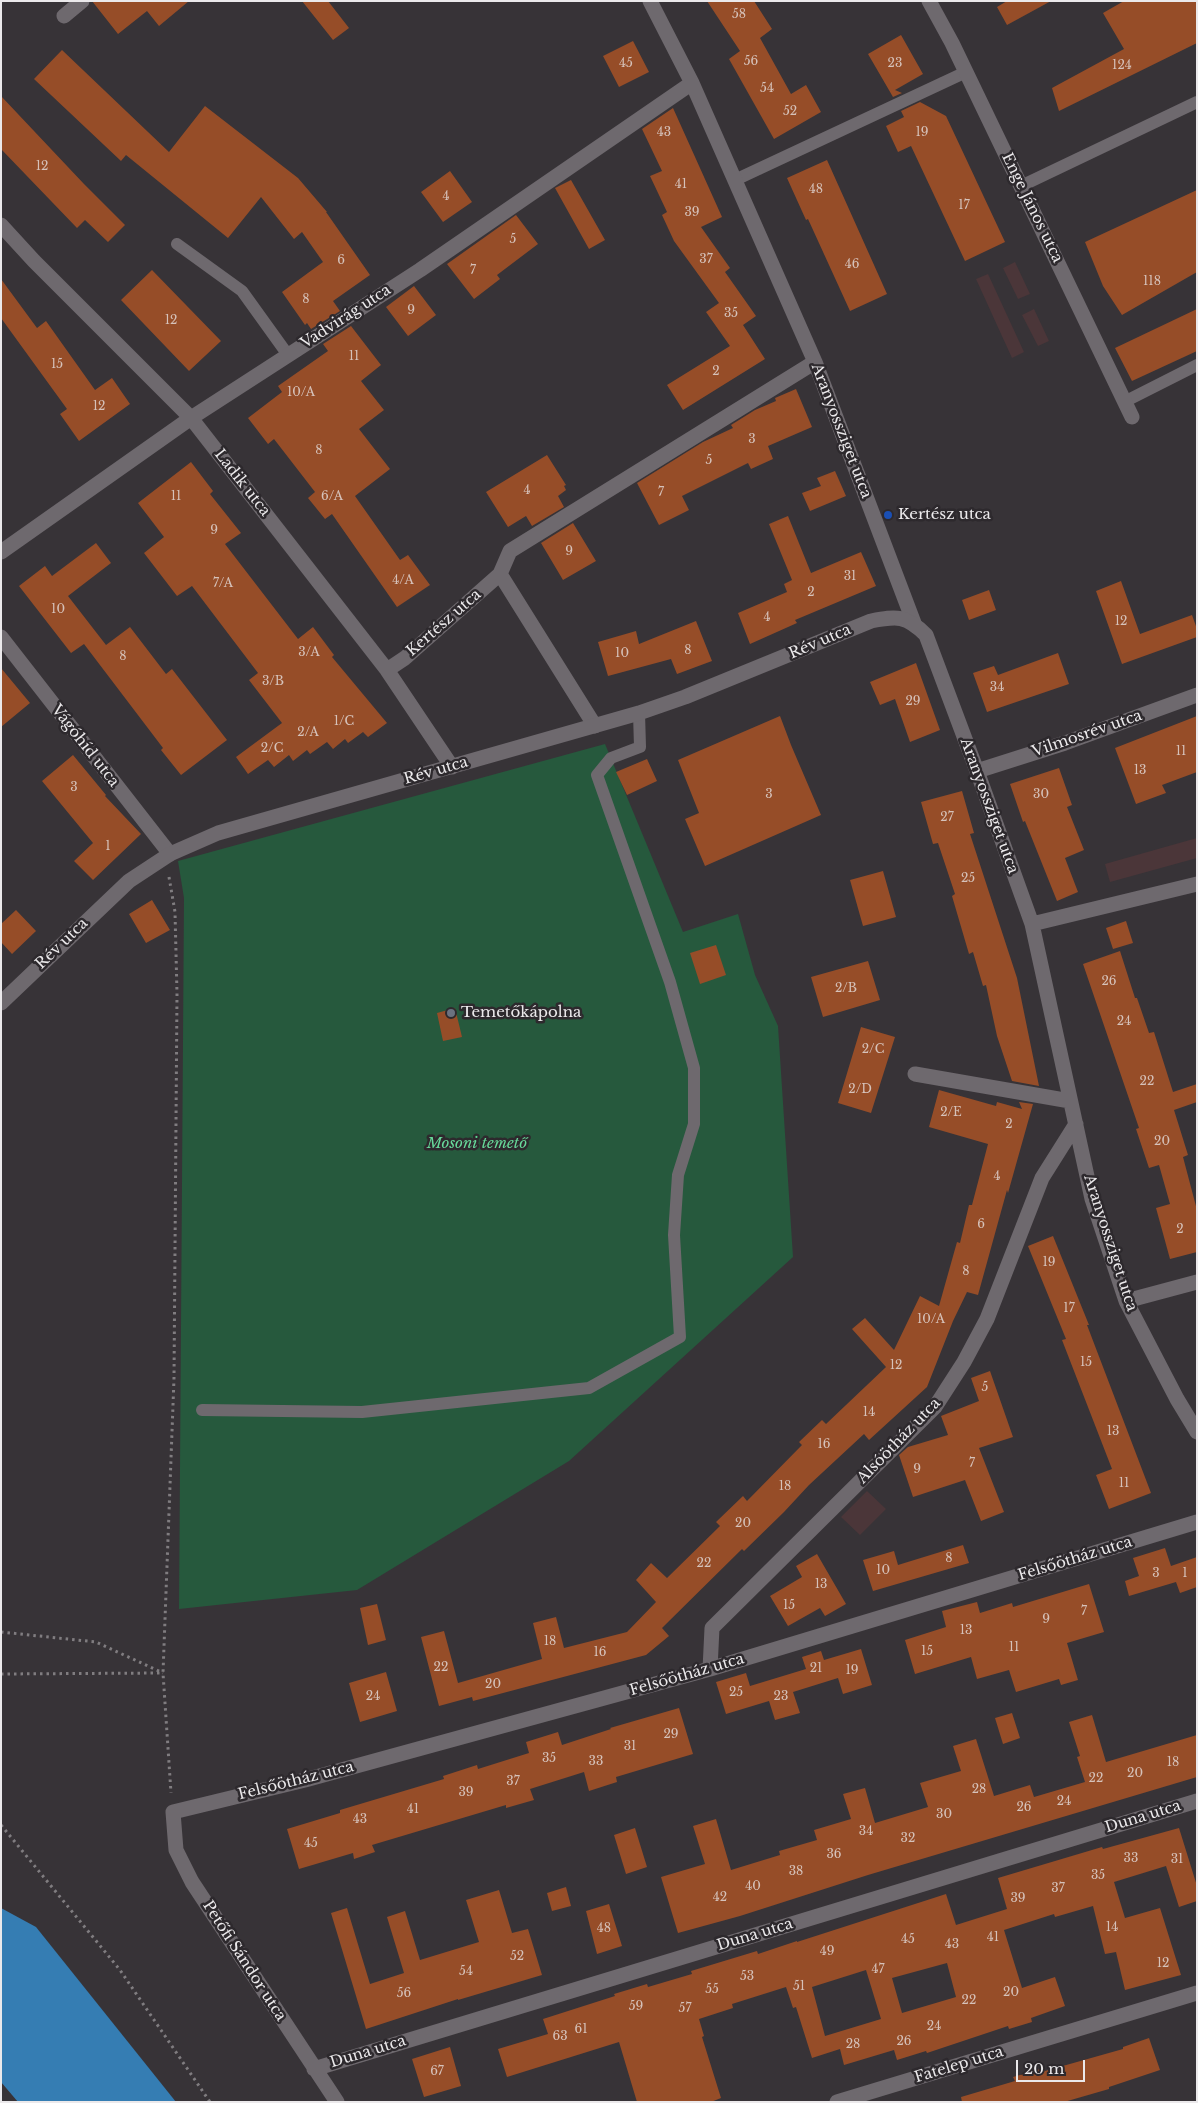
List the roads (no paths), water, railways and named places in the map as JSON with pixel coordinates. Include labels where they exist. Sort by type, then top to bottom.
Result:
[{"type":"street","points":[[64,16],[82,1]]},
{"type":"street","name":"Aranyossziget utca","points":[[650,1],[692,83],[815,362],[914,623],[926,636],[1032,924],[1092,1199],[1126,1300],[1177,1400],[1197,1432]]},
{"type":"street","name":"Enge János utca","points":[[929,1],[952,43],[1132,417]]},
{"type":"street","name":"Vadvirág utca","points":[[1,552],[191,418],[420,270],[692,83]]},
{"type":"street","name":"Ladik utca","points":[[1,225],[34,261],[191,418],[387,670],[452,767]]},
{"type":"street","name":"Kertész utca","points":[[387,670],[405,658],[500,574],[510,552],[815,362]]},
{"type":"street","points":[[500,574],[595,726]]},
{"type":"street","name":"Rév utca","points":[[1,1003],[129,881],[170,854],[218,833],[639,713],[729,679],[871,621],[895,617],[914,623]]},
{"type":"street","name":"Vágóhíd utca","points":[[1,637],[170,854]]},
{"type":"street","name":"Vilmosrév utca","points":[[977,772],[1065,743],[1197,695]]},
{"type":"street","points":[[1032,924],[1197,884]]},
{"type":"street","points":[[915,1074],[1070,1101]]},
{"type":"street","name":"Alsóötház utca","points":[[710,1669],[712,1628],[935,1408],[964,1362],[987,1319],[1042,1178],[1076,1124]]},
{"type":"street","points":[[1126,1300],[1197,1282]]},
{"type":"street","name":"Felsőötház utca","points":[[173,1812],[305,1780],[710,1669],[1197,1522]]},
{"type":"street","name":"Duna utca","points":[[314,2069],[1197,1801]]},
{"type":"street","name":"Petőfi Sándor utca","points":[[173,1812],[176,1850],[192,1882],[337,2102]]},
{"type":"street","name":"Fatelep utca","points":[[837,2102],[1197,1993]]},
{"type":"lane","points":[[735,180],[966,72]]},
{"type":"lane","points":[[1021,186],[1197,102]]},
{"type":"lane","points":[[177,244],[242,291],[288,355]]},
{"type":"lane","points":[[1124,402],[1197,365]]},
{"type":"lane","points":[[202,1410],[362,1412],[589,1388],[680,1337],[674,1235],[678,1175],[694,1124],[694,1068],[670,982],[597,775],[611,758],[640,747],[639,713]]},
{"type":"water","points":[[1,1908],[36,1927],[176,2102],[18,2102],[1,2082]]},
{"type":"place","name":"Kertész utca","points":[[888,515]]},
{"type":"place","name":"Temetőkápolna","points":[[451,1013]]},
{"type":"park label","name":"Mosoni temető","points":[[477,1144]]}]
